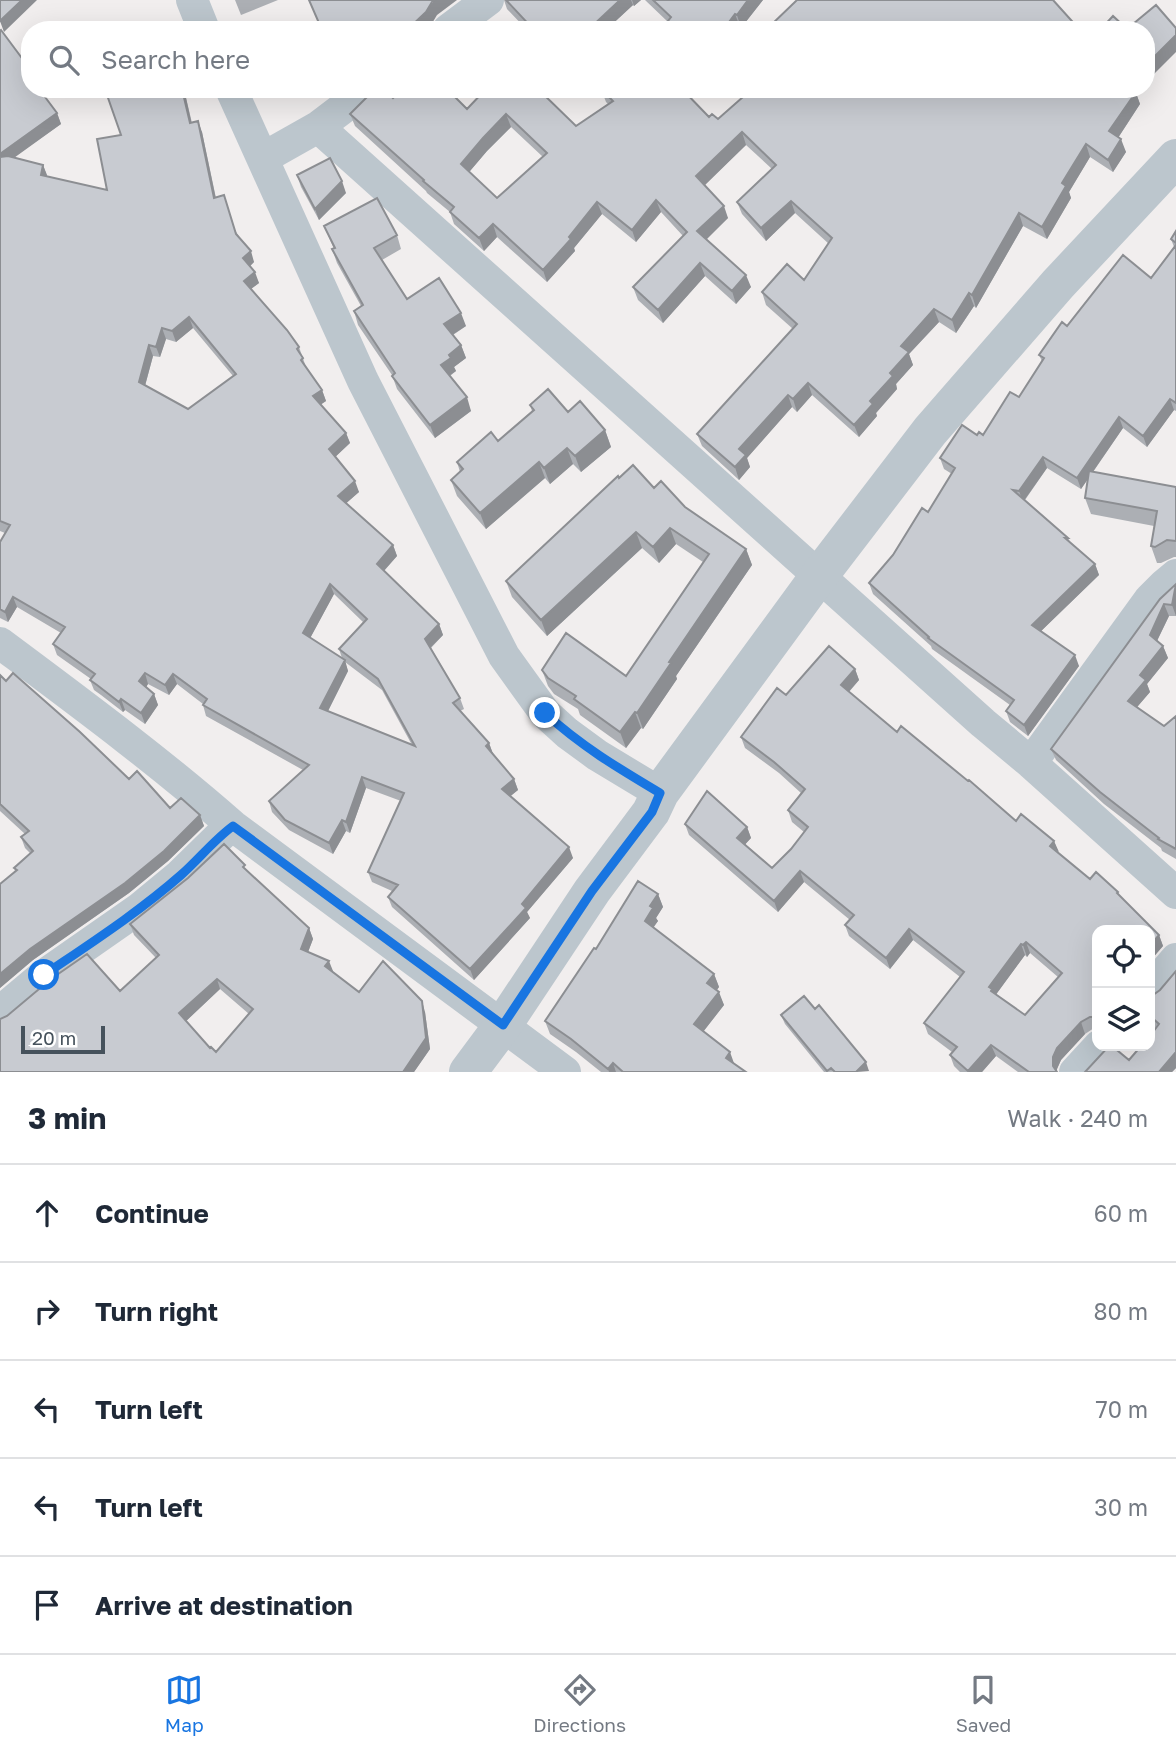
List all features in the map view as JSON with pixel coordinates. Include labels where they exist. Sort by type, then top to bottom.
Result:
[{"type":"street","points":[[192,0],[200,21]]},
{"type":"street","points":[[460,21],[488,0]]},
{"type":"street","points":[[235,98],[363,381],[505,656],[545,713],[597,755],[660,793]]},
{"type":"street","points":[[263,158],[318,127],[356,98]]},
{"type":"street","points":[[318,127],[1176,893]]},
{"type":"street","points":[[468,1072],[503,1025],[592,891],[652,812],[660,793],[819,576],[930,431],[1058,284],[1176,158]]},
{"type":"street","points":[[1031,763],[1150,599],[1176,575]]},
{"type":"street","points":[[0,643],[190,788],[233,826],[565,1072]]},
{"type":"street","points":[[0,1012],[44,975],[140,908],[233,826]]},
{"type":"street","points":[[1151,988],[1176,960]]},
{"type":"street","points":[[1075,1072],[1094,1051]]},
{"type":"building","points":[[0,0],[22,0],[0,21]]},
{"type":"building","points":[[309,0],[435,0],[416,21],[318,21]]},
{"type":"building","points":[[506,0],[620,0],[598,21],[526,21]]},
{"type":"building","points":[[653,0],[748,0],[730,21],[668,21],[671,17]]},
{"type":"building","points":[[797,0],[1053,0],[1072,21],[775,21]]},
{"type":"building","points":[[1156,5],[1176,28],[1176,35],[1155,56],[1155,21],[1137,21]]},
{"type":"building","points":[[0,31],[21,57],[21,98],[46,98],[57,113],[0,154]]},
{"type":"building","points":[[108,98],[184,98],[190,123],[198,121],[214,198],[224,195],[236,234],[251,251],[243,258],[255,272],[244,281],[299,347],[297,349],[303,358],[301,360],[322,390],[313,396],[346,433],[329,449],[355,481],[338,496],[393,545],[377,564],[439,624],[425,639],[460,698],[453,703],[489,743],[486,746],[514,779],[502,789],[569,847],[522,904],[526,908],[470,969],[388,897],[398,885],[368,872],[404,793],[362,777],[346,822],[342,820],[329,843],[285,820],[269,801],[309,765],[203,705],[207,699],[173,674],[165,685],[145,673],[139,681],[154,694],[141,713],[121,699],[119,702],[90,680],[95,674],[53,644],[65,627],[13,597],[5,612],[0,609],[0,542],[10,525],[0,521],[0,157],[8,156],[43,165],[41,175],[107,190],[97,139],[121,135]],"holes":[[[189,317],[236,374],[188,409],[139,382],[149,345],[156,347],[162,328],[172,331]],[[330,584],[367,619],[339,649],[378,679],[415,746],[320,708],[345,660],[303,633]]]},
{"type":"building","points":[[366,98],[456,98],[467,109],[477,98],[547,98],[576,126],[613,101],[610,98],[691,98],[709,117],[712,114],[718,119],[742,98],[1132,98],[1109,131],[1121,139],[1108,160],[1086,144],[1062,183],[1066,186],[1042,227],[1019,213],[972,295],[969,293],[952,320],[934,309],[901,346],[909,352],[890,373],[893,376],[870,401],[873,404],[854,425],[808,383],[793,399],[788,395],[739,449],[746,455],[735,467],[697,434],[797,324],[762,292],[787,264],[804,280],[832,238],[791,201],[761,228],[737,202],[776,165],[742,132],[696,176],[724,206],[697,231],[746,275],[732,291],[700,263],[658,310],[633,287],[687,232],[656,200],[632,230],[597,202],[569,237],[571,239],[543,270],[493,224],[479,238],[450,212],[454,207],[350,114]],"holes":[[[506,114],[547,153],[497,198],[461,164]]]},
{"type":"building","points":[[330,158],[342,181],[315,209],[297,175]]},
{"type":"building","points":[[377,198],[397,235],[374,248],[407,299],[439,278],[461,313],[444,324],[461,345],[449,355],[451,358],[441,365],[467,397],[430,425],[392,376],[395,373],[354,311],[363,305],[332,249],[335,248],[324,226]]},
{"type":"building","points":[[1176,245],[1176,403],[1170,399],[1143,436],[1119,417],[1077,478],[1043,457],[1019,491],[1013,490],[1095,564],[1032,625],[1075,655],[1024,725],[1006,711],[1014,700],[928,638],[869,583],[893,555],[922,508],[928,512],[955,468],[940,458],[962,425],[977,435],[979,432],[983,435],[1010,392],[1019,397],[1044,358],[1039,355],[1062,322],[1067,326],[1123,255],[1151,278]]},
{"type":"building","points":[[548,389],[568,412],[580,401],[605,430],[575,456],[567,448],[544,468],[539,462],[480,513],[451,480],[463,469],[457,462],[491,432],[498,441],[534,410],[530,405]]},
{"type":"building","points":[[633,465],[654,488],[661,481],[685,507],[746,549],[637,713],[635,712],[620,732],[574,699],[576,696],[548,678],[542,670],[566,633],[626,676],[709,554],[670,528],[653,547],[636,532],[541,620],[506,581]]},
{"type":"building","points":[[1089,471],[1176,487],[1176,541],[1167,540],[1155,547],[1151,546],[1157,511],[1085,498]]},
{"type":"building","points":[[1176,584],[1172,605],[1164,604],[1150,635],[1163,646],[1140,675],[1146,680],[1128,701],[1164,726],[1176,716],[1176,849],[1158,839],[1051,749],[1160,599]]},
{"type":"building","points":[[829,646],[855,669],[841,685],[897,732],[901,726],[1016,821],[1021,814],[1054,841],[1050,846],[1090,879],[1096,872],[1149,925],[1092,925],[1092,1017],[1081,1022],[1057,1048],[1053,1066],[1057,1072],[1029,1072],[991,1045],[968,1071],[950,1055],[957,1047],[924,1023],[964,972],[909,929],[886,958],[845,925],[854,915],[800,871],[774,901],[685,824],[707,791],[747,827],[737,838],[772,868],[808,827],[788,810],[805,789],[741,737],[777,688],[786,695]],"holes":[[[1026,942],[1062,973],[1025,1015],[989,987],[1021,944]]]},
{"type":"building","points":[[13,673],[129,779],[137,771],[170,808],[181,798],[200,815],[164,851],[125,883],[30,949],[0,974],[0,884],[17,870],[14,868],[33,851],[21,837],[29,831],[0,804],[0,675],[6,681]]},
{"type":"building","points":[[224,844],[245,865],[243,867],[309,928],[301,949],[329,961],[325,966],[359,992],[383,961],[422,1001],[426,1038],[403,1072],[0,1072],[0,1019],[87,954],[120,991],[159,955],[130,924],[188,878]],"holes":[[[217,979],[253,1009],[216,1052],[179,1013]]]},
{"type":"building","points":[[638,881],[658,894],[645,921],[714,974],[707,983],[719,992],[694,1024],[730,1052],[726,1058],[746,1072],[623,1072],[613,1063],[608,1069],[545,1021],[594,948],[596,949]]},
{"type":"building","points":[[1176,971],[1176,1052],[1159,1072],[1085,1072],[1104,1051],[1118,1051],[1129,1060],[1137,1051],[1155,1051],[1155,1029],[1159,1024],[1155,1020],[1155,994]]},
{"type":"building","points":[[804,996],[815,1009],[819,1005],[866,1062],[856,1072],[835,1072],[831,1068],[827,1071],[781,1015]]},
{"type":"route","points":[[44,975],[140,908],[233,826],[503,1025],[592,891],[652,812],[660,793],[597,755],[545,713]]}]
